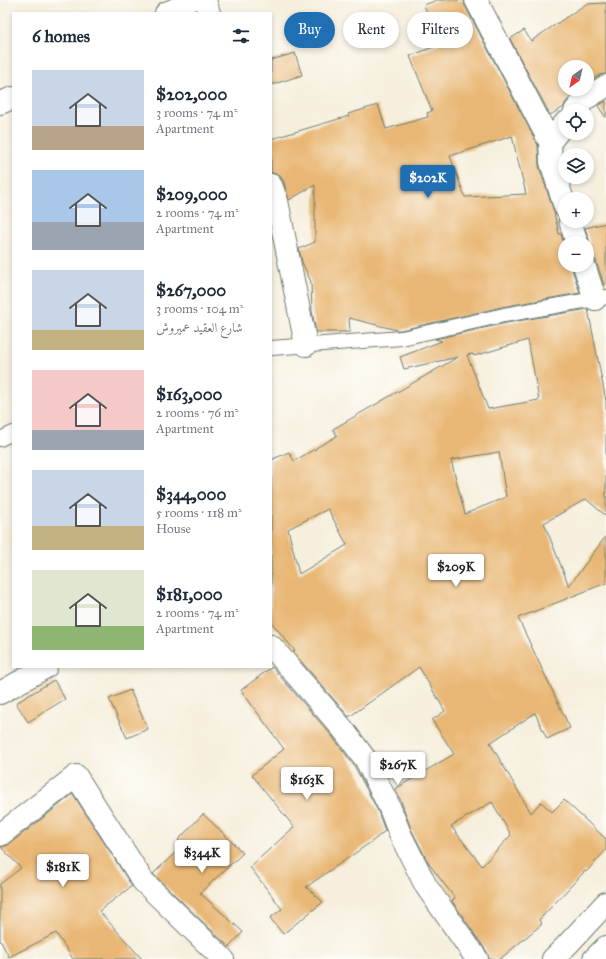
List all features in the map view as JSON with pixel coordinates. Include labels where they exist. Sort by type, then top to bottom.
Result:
[{"type":"street","points":[[168,12],[180,7],[190,0]]},
{"type":"street","points":[[205,0],[210,12]]},
{"type":"street","points":[[476,0],[550,142],[550,162],[560,192]]},
{"type":"street","points":[[581,104],[585,99],[606,86]]},
{"type":"street","points":[[0,103],[12,98]]},
{"type":"street","points":[[550,142],[558,132]]},
{"type":"street","points":[[272,188],[277,200],[306,345]]},
{"type":"street","points":[[587,272],[600,298]]},
{"type":"street","points":[[272,647],[342,728],[366,760],[426,886],[477,959]]},
{"type":"street","points":[[0,693],[44,668]]},
{"type":"street","points":[[0,834],[76,776],[143,880],[223,959]]},
{"type":"street","points":[[553,959],[606,903]]},
{"type":"street","points":[[594,959],[606,947]]},
{"type":"lane","points":[[272,348],[402,338],[504,315],[600,298]]},
{"type":"lane","points":[[0,439],[12,433]]},
{"type":"building","points":[[437,0],[464,0],[468,12],[427,12],[424,5]]},
{"type":"building","points":[[606,3],[606,74],[599,75],[594,78],[594,60],[558,60],[558,96],[572,96],[565,104],[558,104],[558,110],[550,115],[510,39],[524,30],[531,41],[586,4]]},
{"type":"building","points":[[473,21],[538,145],[539,166],[554,212],[559,234],[561,234],[562,236],[558,236],[558,272],[573,272],[580,293],[502,307],[401,330],[349,318],[350,332],[316,332],[312,311],[311,282],[302,262],[299,249],[315,242],[315,185],[289,200],[283,180],[279,175],[272,173],[272,139],[349,116],[348,114],[378,105],[386,129],[428,117],[427,113],[432,111],[410,56],[431,48],[473,48]],"holes":[[[512,136],[526,194],[465,197],[450,156]]]},
{"type":"building","points":[[295,53],[302,75],[272,85],[272,60]]},
{"type":"building","points":[[606,101],[606,118],[598,106]]},
{"type":"building","points":[[606,223],[606,284],[604,285],[594,258],[594,236],[588,236],[585,228],[594,228],[594,226]]},
{"type":"building","points":[[588,309],[606,401],[606,516],[586,499],[544,523],[569,586],[606,536],[606,583],[518,618],[570,728],[547,739],[535,713],[490,743],[531,813],[541,802],[552,812],[564,800],[606,839],[606,850],[539,920],[542,924],[500,959],[489,959],[487,952],[452,901],[455,898],[429,864],[411,829],[395,789],[454,754],[432,720],[445,711],[419,667],[349,717],[293,652],[295,651],[272,623],[272,460],[289,452],[294,461],[316,449],[337,436],[333,429],[458,357],[404,369],[400,357],[442,341],[435,339],[506,323]],"holes":[[[528,340],[539,400],[488,409],[467,355],[473,354],[474,356]],[[499,452],[506,497],[465,514],[451,460]],[[328,509],[347,545],[299,574],[288,529]],[[492,802],[511,835],[482,866],[451,826]]]},
{"type":"building","points":[[272,667],[332,736],[355,767],[378,811],[385,831],[306,887],[323,902],[283,934],[270,918],[282,909],[250,867],[294,827],[252,775],[284,749],[241,690]]},
{"type":"building","points":[[54,680],[65,699],[28,722],[16,703]]},
{"type":"building","points":[[130,690],[148,729],[127,738],[109,699]]},
{"type":"building","points":[[73,794],[132,886],[99,911],[142,959],[73,959],[56,933],[9,957],[0,940],[0,884],[21,868],[1,847],[8,845]]},
{"type":"building","points":[[203,814],[243,853],[200,893],[243,932],[229,947],[153,874],[183,845],[178,840]]}]
